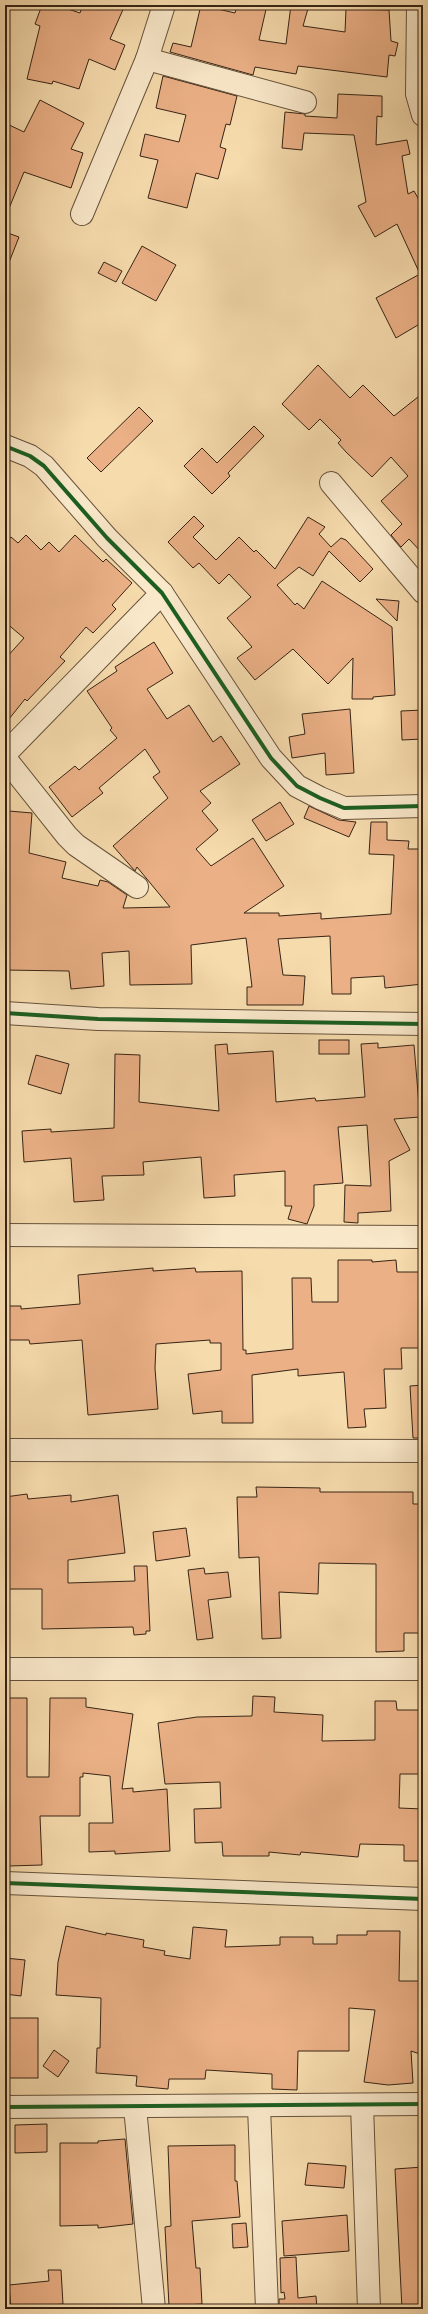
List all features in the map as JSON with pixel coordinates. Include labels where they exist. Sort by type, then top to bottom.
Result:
[{"type":"street","points":[[82,214],[147,59],[164,5]]},
{"type":"street","points":[[418,5],[417,94],[423,115]]},
{"type":"street","points":[[147,59],[305,102]]},
{"type":"street","points":[[5,446],[30,456],[44,466],[107,538],[162,593],[271,758],[297,786],[344,808],[423,806]]},
{"type":"street","points":[[331,483],[423,592]]},
{"type":"street","points":[[5,754],[162,593]]},
{"type":"street","points":[[5,758],[72,840],[137,887]]},
{"type":"street","points":[[5,1013],[98,1019],[423,1024]]},
{"type":"street","points":[[5,1235],[423,1237]]},
{"type":"street","points":[[5,1450],[423,1450]]},
{"type":"street","points":[[5,1669],[423,1669]]},
{"type":"street","points":[[5,1883],[423,1899]]},
{"type":"street","points":[[5,2107],[259,2107],[423,2104]]},
{"type":"street","points":[[362,2105],[369,2309]]},
{"type":"street","points":[[135,2107],[154,2309]]},
{"type":"street","points":[[259,2107],[267,2309]]},
{"type":"building","points":[[42,5],[56,5],[80,13],[83,5],[125,5],[110,39],[125,45],[115,70],[89,59],[79,89],[53,81],[52,84],[27,79],[40,26],[35,24]]},
{"type":"building","points":[[201,5],[235,13],[237,5],[267,5],[259,40],[286,44],[291,5],[309,5],[303,26],[345,32],[346,9],[389,10],[391,41],[398,43],[395,56],[389,55],[387,77],[298,66],[296,74],[255,67],[253,75],[170,52],[173,43],[191,47]]},
{"type":"building","points":[[163,76],[237,96],[230,125],[226,124],[220,147],[226,149],[218,179],[196,173],[187,208],[148,198],[158,160],[140,156],[145,134],[179,142],[186,115],[156,108]]},
{"type":"building","points":[[338,94],[382,96],[382,117],[377,116],[376,145],[407,140],[410,154],[402,156],[408,194],[414,191],[423,207],[423,322],[396,338],[376,298],[420,274],[397,224],[375,237],[358,206],[366,202],[354,135],[304,133],[302,150],[282,148],[285,112],[305,114],[305,116],[337,118]]},
{"type":"building","points":[[40,100],[84,123],[71,149],[83,153],[71,188],[24,172],[5,218],[5,123],[24,132]]},
{"type":"building","points":[[5,232],[19,237],[6,270],[5,270]]},
{"type":"building","points":[[142,246],[176,265],[156,301],[122,283]]},
{"type":"building","points":[[104,262],[122,271],[116,282],[98,273]]},
{"type":"building","points":[[318,365],[350,398],[363,385],[394,416],[423,393],[423,554],[409,539],[401,547],[391,535],[402,524],[381,501],[408,476],[391,457],[372,477],[346,452],[338,443],[341,440],[320,419],[309,430],[282,404]]},
{"type":"building","points":[[139,407],[153,421],[101,472],[87,458]]},
{"type":"building","points":[[254,426],[264,436],[228,473],[230,476],[212,494],[184,466],[202,448],[217,463]]},
{"type":"building","points":[[194,516],[204,526],[193,537],[216,560],[239,537],[254,552],[256,550],[275,569],[308,517],[325,527],[319,534],[331,547],[341,538],[346,540],[373,569],[360,582],[329,551],[313,576],[299,567],[277,585],[295,605],[297,603],[304,609],[322,581],[392,627],[395,695],[373,697],[373,699],[352,699],[353,658],[328,684],[293,649],[255,680],[237,658],[252,647],[227,618],[251,597],[229,574],[219,584],[199,563],[193,568],[168,542]]},
{"type":"building","points":[[26,535],[41,550],[49,542],[59,552],[75,535],[103,562],[106,559],[132,583],[112,605],[116,609],[93,633],[86,627],[60,657],[65,661],[27,701],[25,699],[5,724],[5,659],[24,638],[5,622],[5,543],[11,537],[18,543]]},
{"type":"building","points":[[376,599],[399,601],[397,621]]},
{"type":"building","points":[[154,642],[173,673],[147,689],[167,719],[189,705],[213,742],[221,736],[240,764],[200,791],[211,803],[202,811],[218,830],[196,849],[211,866],[253,838],[284,886],[244,913],[279,913],[279,916],[321,913],[321,919],[391,914],[394,855],[369,854],[371,822],[387,822],[387,840],[409,841],[408,849],[423,849],[423,984],[385,988],[384,976],[351,978],[351,994],[332,994],[330,936],[278,939],[283,975],[305,976],[303,1005],[247,1005],[247,987],[252,987],[246,938],[191,945],[192,984],[130,985],[129,951],[102,953],[104,986],[71,989],[69,971],[5,970],[5,816],[9,817],[9,811],[32,813],[29,853],[66,862],[62,878],[98,886],[100,880],[108,882],[127,895],[123,908],[170,907],[137,867],[135,871],[113,846],[168,798],[153,777],[160,772],[145,749],[99,788],[103,793],[72,817],[49,787],[75,766],[79,770],[117,738],[110,730],[112,728],[87,691],[117,671],[115,667]]},
{"type":"building","points":[[350,709],[354,773],[326,775],[325,753],[292,758],[289,737],[305,734],[302,714]]},
{"type":"building","points":[[423,710],[423,739],[402,740],[401,711]]},
{"type":"building","points":[[280,802],[294,824],[266,841],[252,820]]},
{"type":"building","points":[[309,806],[339,820],[356,822],[349,837],[304,818]]},
{"type":"building","points":[[319,1040],[349,1040],[349,1054],[319,1054]]},
{"type":"building","points":[[378,1043],[378,1048],[414,1045],[420,1117],[394,1119],[410,1150],[389,1161],[391,1211],[358,1213],[358,1223],[344,1222],[345,1185],[371,1186],[367,1125],[338,1127],[343,1183],[314,1185],[314,1206],[307,1224],[288,1219],[292,1206],[285,1206],[285,1171],[234,1175],[235,1196],[204,1198],[201,1157],[143,1162],[144,1175],[102,1176],[104,1200],[74,1202],[71,1158],[24,1162],[22,1131],[51,1129],[51,1132],[114,1128],[115,1054],[140,1055],[139,1102],[219,1111],[215,1045],[227,1044],[228,1054],[273,1051],[276,1102],[315,1098],[316,1101],[365,1097],[361,1044]]},
{"type":"building","points":[[36,1055],[69,1064],[61,1094],[28,1084]]},
{"type":"building","points":[[338,1260],[372,1260],[372,1262],[396,1260],[397,1272],[423,1272],[423,1348],[401,1348],[402,1369],[384,1369],[386,1408],[364,1409],[366,1427],[348,1428],[344,1372],[298,1376],[298,1369],[252,1375],[253,1423],[222,1423],[222,1411],[193,1414],[188,1374],[221,1370],[221,1343],[210,1343],[210,1340],[156,1344],[155,1368],[158,1409],[88,1415],[82,1340],[30,1344],[29,1340],[5,1340],[5,1306],[21,1306],[21,1309],[80,1304],[78,1275],[153,1268],[153,1271],[195,1268],[196,1272],[242,1271],[243,1350],[246,1350],[246,1354],[293,1349],[292,1278],[311,1278],[312,1302],[338,1302]]},
{"type":"building","points":[[423,1385],[423,1438],[413,1438],[410,1386]]},
{"type":"building","points":[[256,1487],[320,1488],[320,1492],[413,1492],[413,1504],[423,1504],[423,1633],[404,1633],[404,1651],[376,1652],[376,1564],[319,1563],[318,1594],[279,1592],[281,1638],[262,1639],[259,1557],[239,1558],[237,1497],[257,1497]]},
{"type":"building","points":[[27,1494],[28,1499],[71,1495],[71,1502],[118,1495],[125,1553],[68,1560],[68,1583],[135,1581],[134,1566],[147,1566],[150,1631],[146,1631],[146,1634],[134,1635],[133,1627],[42,1629],[42,1589],[5,1589],[5,1568],[9,1568],[5,1532],[5,1497]]},
{"type":"building","points":[[186,1528],[190,1556],[156,1561],[153,1532]]},
{"type":"building","points":[[204,1568],[205,1574],[228,1572],[231,1597],[208,1600],[213,1638],[197,1640],[188,1570]]},
{"type":"building","points":[[253,1696],[275,1697],[274,1712],[323,1715],[322,1741],[375,1740],[375,1701],[396,1701],[397,1710],[423,1710],[423,1774],[400,1774],[399,1808],[423,1809],[423,1861],[404,1861],[404,1845],[360,1844],[358,1857],[301,1852],[300,1855],[269,1852],[269,1856],[223,1856],[222,1842],[195,1843],[194,1809],[221,1808],[220,1782],[165,1784],[158,1723],[197,1717],[252,1716]]},
{"type":"building","points":[[5,1698],[27,1698],[27,1777],[49,1777],[50,1698],[86,1698],[86,1707],[133,1714],[122,1789],[133,1788],[133,1792],[167,1789],[170,1851],[115,1854],[115,1851],[89,1852],[89,1823],[113,1823],[110,1776],[83,1773],[83,1777],[80,1777],[80,1816],[40,1816],[42,1865],[8,1866]]},
{"type":"building","points":[[66,1926],[106,1935],[106,1933],[144,1940],[143,1947],[165,1951],[164,1955],[190,1959],[193,1927],[227,1930],[225,1947],[280,1945],[280,1937],[313,1937],[313,1944],[337,1944],[337,1935],[367,1935],[367,1931],[400,1931],[399,1981],[423,1981],[423,2043],[420,2054],[411,2051],[413,2083],[388,2085],[364,2082],[375,2010],[349,2008],[349,2051],[298,2051],[297,2090],[272,2089],[272,2074],[206,2070],[205,2079],[169,2079],[168,2089],[136,2086],[137,2076],[96,2073],[97,2048],[100,2048],[101,1998],[56,1995],[58,1962]]},
{"type":"building","points":[[5,1958],[25,1960],[21,1996],[5,1994]]},
{"type":"building","points":[[5,2018],[38,2018],[38,2078],[5,2078]]},
{"type":"building","points":[[54,2050],[69,2061],[58,2077],[43,2066]]},
{"type":"building","points":[[47,2124],[47,2152],[15,2153],[15,2125]]},
{"type":"building","points":[[125,2139],[133,2224],[98,2228],[98,2225],[60,2226],[60,2143],[98,2143],[98,2141]]},
{"type":"building","points":[[235,2145],[235,2181],[237,2181],[240,2217],[192,2221],[196,2268],[200,2268],[202,2304],[169,2306],[165,2227],[171,2226],[168,2146]]},
{"type":"building","points":[[308,2163],[346,2166],[344,2188],[305,2185]]},
{"type":"building","points":[[423,2167],[423,2309],[402,2309],[395,2169]]},
{"type":"building","points":[[347,2215],[349,2251],[284,2256],[282,2221]]},
{"type":"building","points":[[246,2223],[248,2247],[233,2248],[232,2224]]},
{"type":"building","points":[[296,2257],[298,2298],[316,2296],[317,2309],[279,2309],[279,2299],[285,2299],[284,2292],[281,2293],[280,2258]]},
{"type":"building","points":[[48,2270],[61,2270],[63,2304],[40,2306],[40,2309],[11,2309],[9,2285],[49,2281]]},
{"type":"cycle path","points":[[5,446],[30,456],[44,466],[107,538],[162,593],[271,758],[297,786],[344,808],[423,806]]},
{"type":"cycle path","points":[[5,1013],[98,1019],[423,1024]]},
{"type":"cycle path","points":[[5,1883],[423,1899]]},
{"type":"cycle path","points":[[5,2107],[423,2104]]}]
